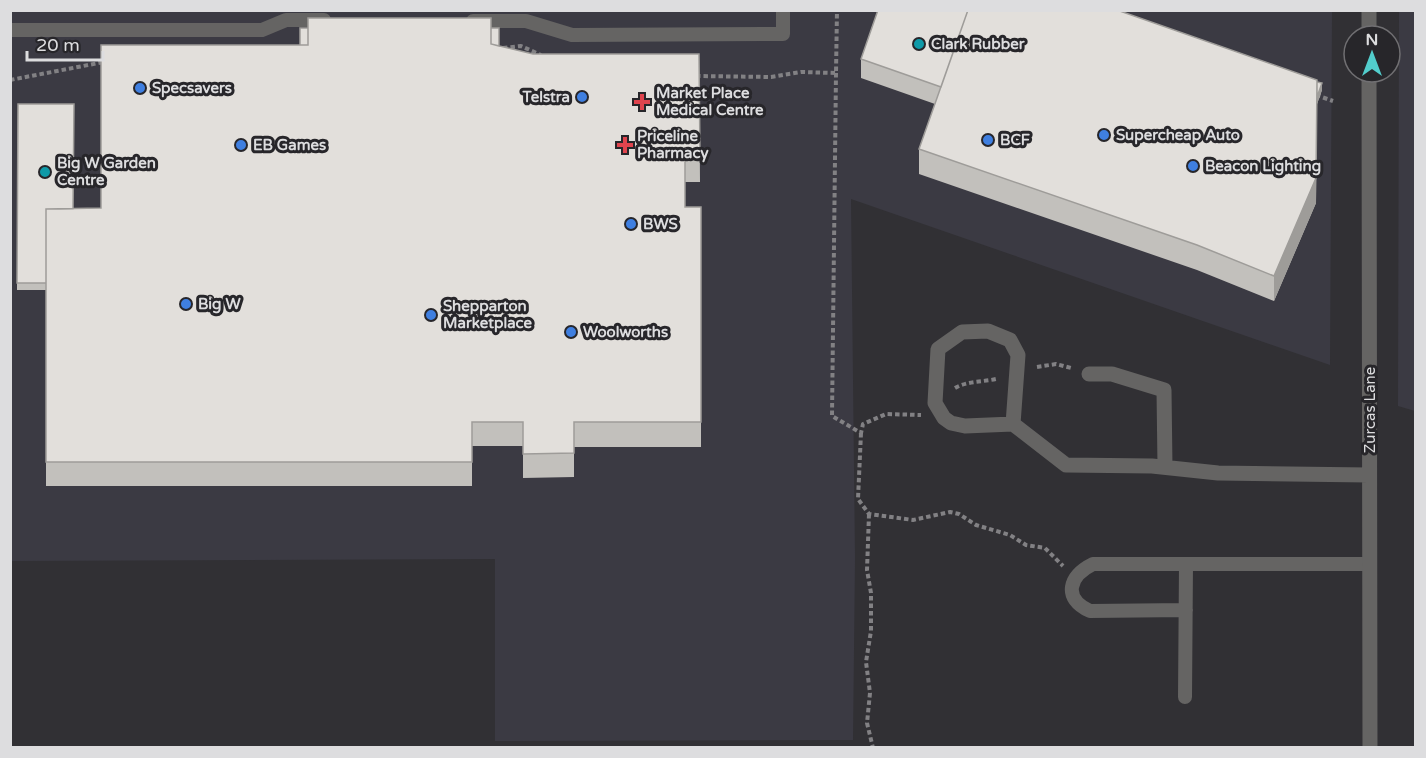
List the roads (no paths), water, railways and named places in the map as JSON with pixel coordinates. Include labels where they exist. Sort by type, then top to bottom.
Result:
[{"type":"street","name":"Zurcas Lane","points":[[1369,84],[1370,747]]},
{"type":"street","points":[[1012,424],[1018,355],[1010,340],[1001,334],[988,331],[955,334],[938,349],[935,403],[944,418],[951,423],[992,427],[1012,424],[1066,465],[1165,467],[1218,473],[1369,475]]},
{"type":"street","points":[[1089,374],[1112,374],[1164,390],[1165,467]]},
{"type":"lane","points":[[460,21],[526,21],[572,34],[783,34],[783,10]]},
{"type":"lane","points":[[10,30],[262,30],[286,20],[343,20]]},
{"type":"lane","points":[[1186,610],[1090,611],[1080,606],[1072,597],[1071,588],[1077,575],[1094,564],[1369,564]]},
{"type":"lane","points":[[1185,697],[1186,564]]},
{"type":"place","name":"Clark Rubber","points":[[919,44]]},
{"type":"place","name":"Specsavers","points":[[140,88]]},
{"type":"place","name":"Telstra","points":[[582,97]]},
{"type":"place","name":"Market Place Medical Centre","points":[[642,102]]},
{"type":"place","name":"Supercheap Auto","points":[[1104,135]]},
{"type":"place","name":"BCF","points":[[988,140]]},
{"type":"place","name":"EB Games","points":[[241,145]]},
{"type":"place","name":"Priceline Pharmacy","points":[[625,145]]},
{"type":"place","name":"Beacon Lighting","points":[[1193,166]]},
{"type":"place","name":"Big W Garden Centre","points":[[45,172]]},
{"type":"place","name":"BWS","points":[[631,224]]},
{"type":"place","name":"Big W","points":[[186,304]]},
{"type":"place","name":"Shepparton Marketplace","points":[[431,315]]},
{"type":"place","name":"Woolworths","points":[[571,332]]}]
